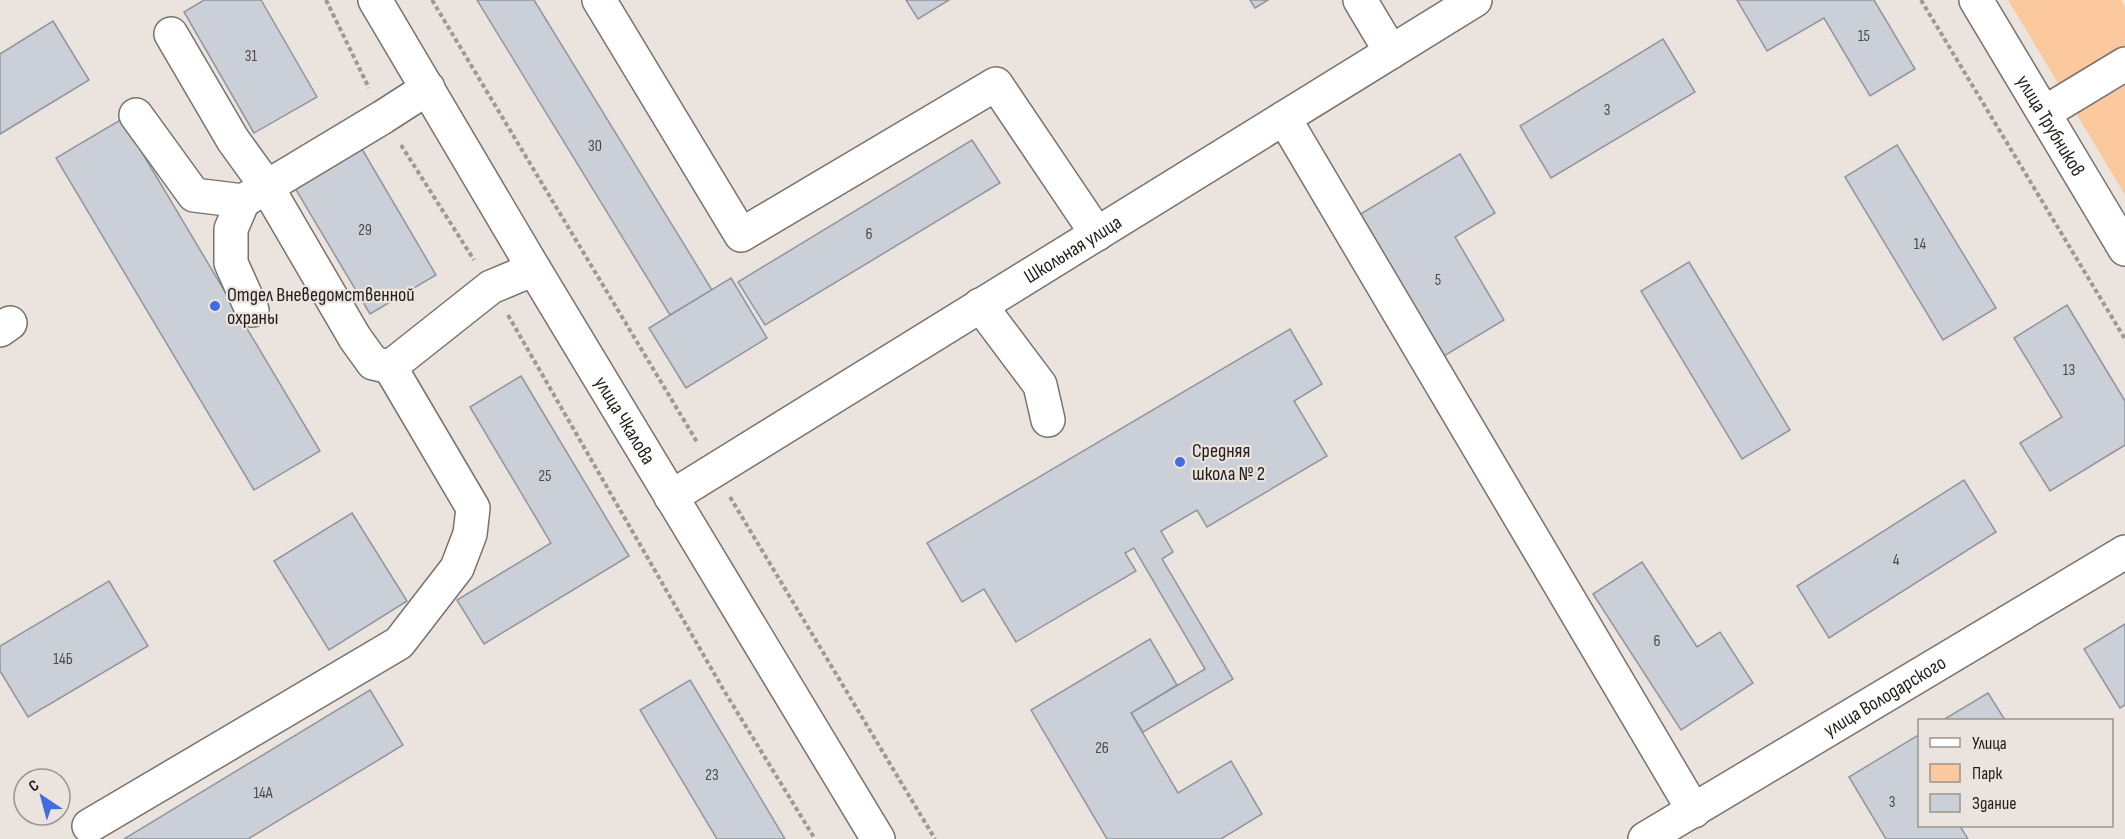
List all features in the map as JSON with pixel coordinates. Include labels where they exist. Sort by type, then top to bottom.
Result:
[{"type":"street","name":"улица Чкалова","points":[[375,0],[534,269],[878,839]]},
{"type":"street","points":[[599,0],[741,235],[996,84],[1096,234]]},
{"type":"street","points":[[1360,0],[1391,52]]},
{"type":"street","name":"Школьная улица","points":[[671,497],[1475,0]]},
{"type":"street","name":"улица Трубников","points":[[1976,0],[2125,249]]},
{"type":"street","points":[[88,826],[399,643],[457,568],[470,534],[472,508],[390,367],[373,363],[255,194],[233,140],[171,34]]},
{"type":"street","points":[[2044,113],[2125,63]]},
{"type":"street","points":[[252,310],[231,263],[231,229],[255,194],[428,88]]},
{"type":"street","points":[[136,115],[194,195],[255,194]]},
{"type":"street","points":[[1284,118],[1694,811]]},
{"type":"street","points":[[390,367],[492,287],[534,269]]},
{"type":"street","points":[[980,305],[1040,385],[1048,420]]},
{"type":"street","name":"улица Володарского","points":[[1646,839],[2125,552]]},
{"type":"path","points":[[326,0],[383,117],[492,287],[723,689],[815,839]]},
{"type":"path","points":[[432,0],[935,839]]},
{"type":"path","points":[[1921,0],[2125,339]]},
{"type":"green space","points":[[2008,0],[2121,0],[2125,7],[2125,195]]},
{"type":"building","points":[[204,0],[261,0],[317,97],[254,133],[184,12]]},
{"type":"building","points":[[477,0],[534,0],[712,290],[670,315]]},
{"type":"building","points":[[906,0],[949,0],[918,19]]},
{"type":"building","points":[[1250,0],[1268,0],[1255,8]]},
{"type":"building","points":[[1737,0],[1874,0],[1915,69],[1870,96],[1824,18],[1767,51]]},
{"type":"building","points":[[53,21],[89,80],[0,134],[0,54]]},
{"type":"building","points":[[1663,39],[1695,92],[1551,178],[1520,126]]},
{"type":"building","points":[[122,119],[320,451],[254,490],[56,158]]},
{"type":"building","points":[[972,140],[1000,183],[765,325],[738,282]]},
{"type":"building","points":[[359,144],[436,275],[370,314],[292,183]]},
{"type":"building","points":[[1897,145],[1996,308],[1943,340],[1845,177]]},
{"type":"building","points":[[1460,154],[1495,213],[1455,237],[1504,320],[1444,356],[1359,215]]},
{"type":"building","points":[[1689,262],[1790,430],[1742,459],[1641,291]]},
{"type":"building","points":[[731,278],[767,338],[686,388],[649,328]]},
{"type":"building","points":[[2067,305],[2125,401],[2125,445],[2050,491],[2020,443],[2062,417],[2014,338]]},
{"type":"building","points":[[1290,329],[1322,384],[1294,401],[1327,456],[1207,527],[1197,510],[1161,531],[1173,552],[1162,559],[1233,679],[1143,732],[1131,713],[1205,669],[1134,548],[1125,553],[1136,571],[1016,642],[984,589],[962,602],[927,543]]},
{"type":"building","points":[[521,376],[629,556],[484,644],[457,600],[551,543],[470,407]]},
{"type":"building","points":[[1964,480],[1996,532],[1829,638],[1797,586]]},
{"type":"building","points":[[352,513],[407,601],[329,650],[274,561]]},
{"type":"building","points":[[1642,562],[1697,647],[1720,632],[1753,683],[1681,730],[1593,594]]},
{"type":"building","points":[[109,581],[148,646],[28,717],[0,671],[0,646]]},
{"type":"building","points":[[2125,624],[2125,705],[2120,708],[2084,649]]},
{"type":"building","points":[[1150,639],[1177,685],[1131,713],[1178,793],[1231,761],[1262,814],[1221,839],[1107,839],[1031,710]]},
{"type":"building","points":[[690,680],[785,839],[717,839],[640,710]]},
{"type":"building","points":[[370,690],[403,745],[248,839],[124,839]]},
{"type":"building","points":[[1988,693],[2004,719],[1945,719]]},
{"type":"building","points":[[1918,735],[1918,827],[1961,827],[1968,839],[1886,839],[1849,777]]},
{"type":"place","name":"Отдел Вневедомственной охраны","points":[[215,306]]},
{"type":"place","name":"Средняя школа № 2","points":[[1180,462]]}]
